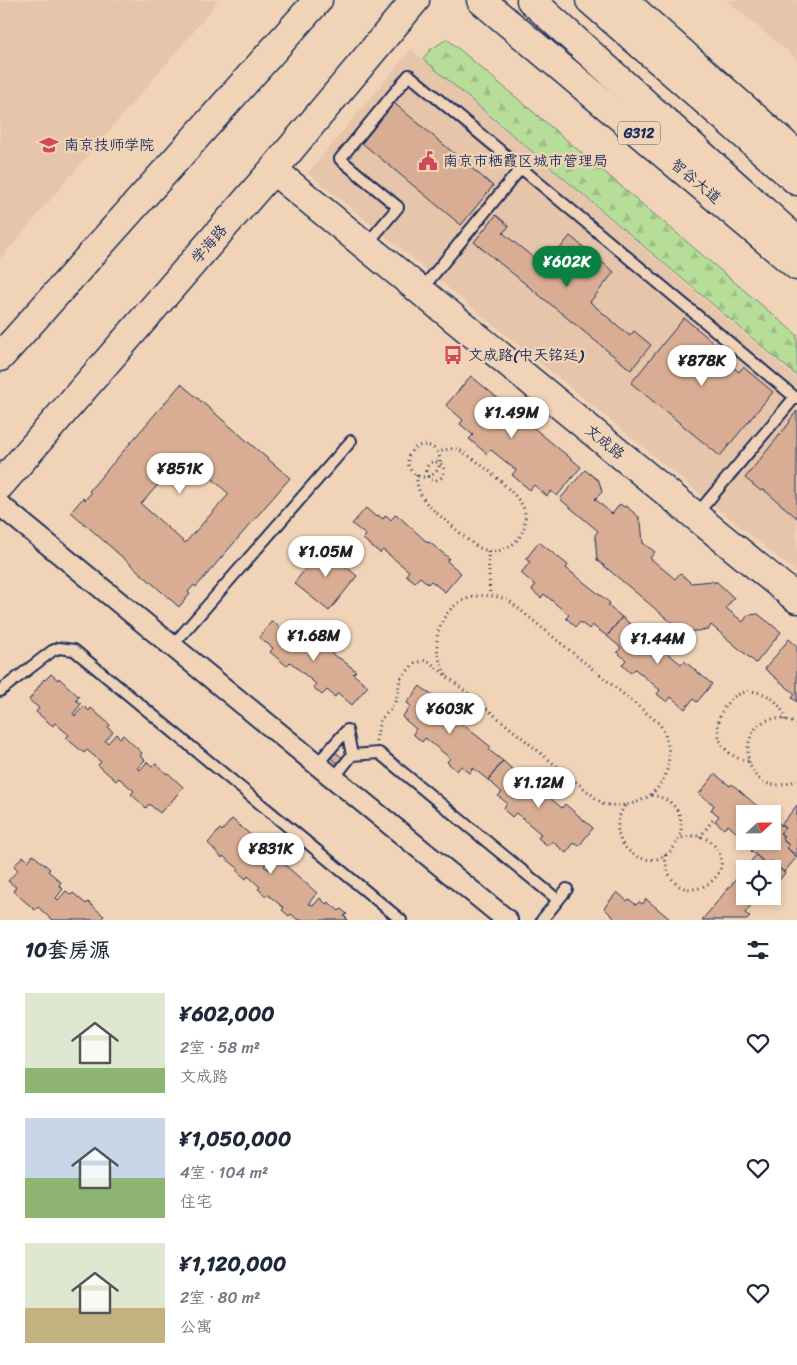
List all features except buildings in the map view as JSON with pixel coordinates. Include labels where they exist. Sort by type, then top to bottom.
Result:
[{"type":"main road","points":[[0,357],[318,0]]},
{"type":"main road","name":"智谷大道","points":[[481,0],[797,266]]},
{"type":"main road","name":"智谷大道","points":[[531,0],[797,241]]},
{"type":"main road","points":[[590,0],[797,180]]},
{"type":"main road","points":[[623,0],[797,155]]},
{"type":"main road","name":"学海路","points":[[0,485],[273,170],[412,1]]},
{"type":"main road","name":"文成路","points":[[273,170],[797,599]]},
{"type":"street","points":[[0,505],[507,920]]},
{"type":"lane","points":[[366,246],[398,207],[340,159],[409,75],[796,398],[696,516]]},
{"type":"lane","points":[[420,291],[521,168]]},
{"type":"lane","points":[[172,646],[351,441]]},
{"type":"lane","points":[[0,691],[52,650],[67,648],[74,650],[401,920]]},
{"type":"lane","points":[[317,764],[346,730],[352,755]]},
{"type":"lane","points":[[334,778],[352,755],[379,753],[558,900]]},
{"type":"lane","points":[[542,920],[567,889]]},
{"type":"path","points":[[422,445],[434,448],[438,453],[440,463],[444,468],[443,477],[434,481],[427,476],[417,475],[410,469],[408,463],[411,451],[422,445]]},
{"type":"path","points":[[417,475],[418,489],[424,502],[474,545],[488,551],[495,551],[509,547],[520,537],[525,521],[523,506],[514,494],[462,451],[449,448],[438,453]]},
{"type":"path","points":[[427,476],[426,470],[432,462],[440,463]]},
{"type":"path","points":[[427,476],[436,470],[440,463]]},
{"type":"path","points":[[488,551],[490,595]]},
{"type":"path","points":[[369,754],[377,738],[380,720],[392,709],[395,702],[400,687],[400,679],[415,663],[427,660],[604,804],[625,806],[637,803],[651,794],[662,782],[670,763],[669,742],[660,724],[508,600],[490,595],[466,599],[457,604],[442,620],[437,634],[436,649],[438,659],[448,677]]},
{"type":"path","points":[[748,761],[730,753],[723,746],[719,737],[718,717],[728,701],[746,692],[766,694],[780,707],[786,720]]},
{"type":"path","points":[[797,724],[786,720],[771,720],[755,730],[747,746],[748,761],[754,773],[770,783],[779,785],[797,780]]},
{"type":"path","points":[[625,806],[618,820],[617,829],[623,846],[630,853],[647,859],[665,855],[672,850],[679,839],[682,825],[675,807],[669,801],[651,794]]},
{"type":"path","points":[[700,837],[715,817]]},
{"type":"path","points":[[665,855],[666,870],[675,885],[691,891],[708,887],[714,881],[719,874],[720,856],[716,848],[710,842],[694,835],[679,839]]},
{"type":"shaded area","name":"南京技师学院","points":[[0,0],[218,0],[195,30],[0,259]]},
{"type":"shaded area","points":[[726,0],[797,0],[797,59]]},
{"type":"shaded area","points":[[411,49],[797,379],[797,573],[308,173]]},
{"type":"green space","points":[[447,39],[797,335],[797,376],[423,59],[430,50]]},
{"type":"place","name":"南京技师学院","points":[[49,145]]},
{"type":"place","name":"南京市栖霞区城市管理局","points":[[428,161]]},
{"type":"place","name":"文成路(中天铭廷)","points":[[453,355]]}]
